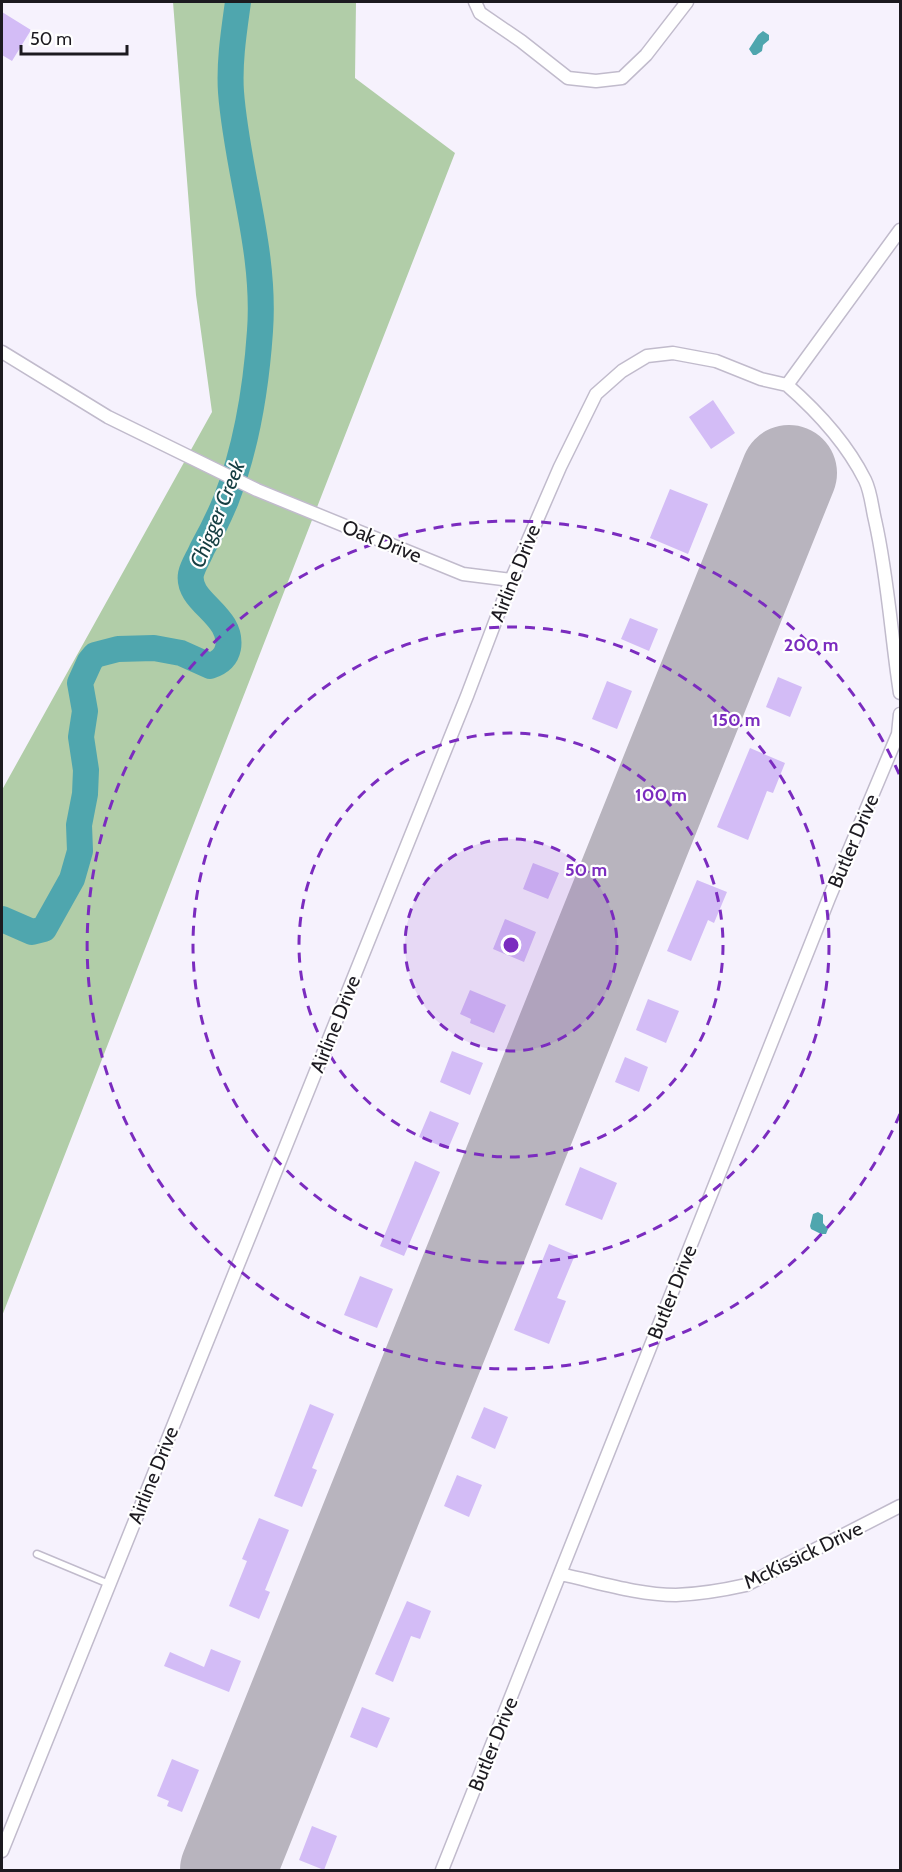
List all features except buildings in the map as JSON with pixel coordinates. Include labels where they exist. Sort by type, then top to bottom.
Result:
[{"type":"street","points":[[475,2],[480,12],[568,78],[596,81],[622,78],[646,55],[687,2]]},
{"type":"street","points":[[900,230],[787,385],[806,402],[838,438],[866,482],[884,557],[900,693]]},
{"type":"street","name":"Oak Drive","points":[[2,352],[108,417],[257,490],[464,574],[511,580]]},
{"type":"street","name":"Airline Drive","points":[[2,1851],[462,708],[511,580],[567,451],[596,394],[622,371],[647,356],[672,353],[716,361],[760,379],[787,385]]},
{"type":"street","name":"Butler Drive","points":[[442,1870],[825,908],[898,734],[900,714]]},
{"type":"street","name":"McKissick Drive","points":[[560,1574],[634,1591],[676,1595],[746,1585],[900,1506]]},
{"type":"lane","points":[[37,1554],[109,1584]]},
{"type":"green space","points":[[173,2],[356,2],[355,78],[455,153],[2,1316],[2,790],[212,412],[196,295]]},
{"type":"water","points":[[763,31],[769,35],[769,40],[763,45],[762,51],[753,55],[749,49]]},
{"type":"water","points":[[818,1212],[823,1215],[823,1223],[828,1229],[826,1234],[811,1229],[813,1214]]},
{"type":"waterway","name":"Chigger Creek","points":[[2,919],[32,932],[44,929],[72,879],[80,851],[79,825],[85,794],[86,770],[81,737],[85,711],[80,683],[95,655],[118,649],[154,648],[181,653],[210,666],[222,660],[228,648],[228,636],[224,626],[196,593],[191,584],[191,574],[215,525],[240,459],[253,396],[260,331],[259,271],[231,92],[231,58],[238,2]]},
{"type":"runway","points":[[228,1870],[789,473]]}]
